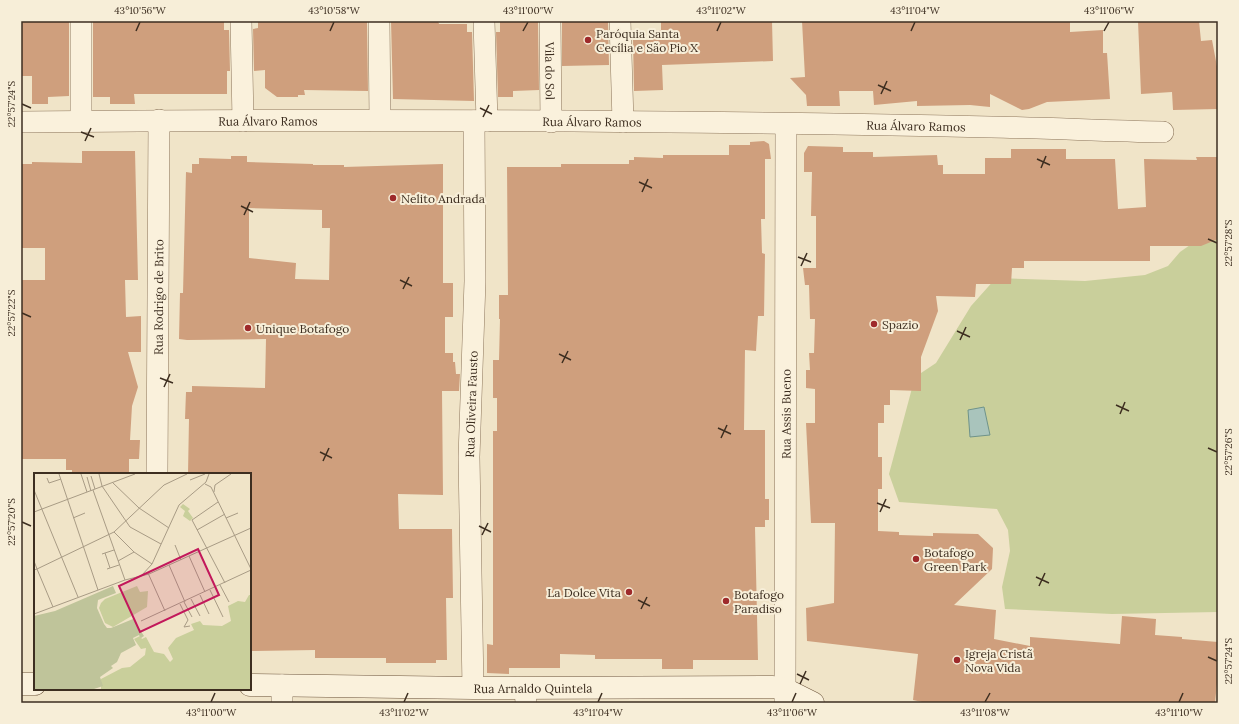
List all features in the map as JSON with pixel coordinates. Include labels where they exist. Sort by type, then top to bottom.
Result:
[{"type":"main road","points":[[21,684],[34,684]]},
{"type":"main road","name":"Rua Arnaldo Quintela","points":[[251,685],[282,694],[473,688],[526,695],[773,687],[785,696],[813,703]]},
{"type":"street","points":[[80,21],[81,121]]},
{"type":"street","points":[[241,21],[243,121]]},
{"type":"street","points":[[380,21],[380,120]]},
{"type":"street","name":"Rua Oliveira Fausto","points":[[473,688],[468,457],[484,21]]},
{"type":"street","name":"Vila do Sol","points":[[550,21],[551,122]]},
{"type":"street","points":[[620,21],[623,122]]},
{"type":"street","name":"Rua Álvaro Ramos","points":[[21,122],[159,120],[623,122],[993,127],[1164,132]]},
{"type":"street","name":"Rua Rodrigo de Brito","points":[[157,473],[159,120]]},
{"type":"street","name":"Rua Assis Bueno","points":[[785,696],[786,124]]},
{"type":"green space","points":[[1218,235],[1218,612],[1112,614],[1005,609],[1002,587],[1010,551],[1008,530],[997,509],[899,502],[889,474],[915,377],[936,363],[971,306],[996,278],[1085,281],[1145,275],[1168,266],[1180,252],[1203,236]]},
{"type":"water","points":[[984,407],[990,435],[970,437],[968,410]]},
{"type":"building","points":[[21,21],[69,21],[69,96],[48,97],[48,104],[32,104],[32,76],[21,76]]},
{"type":"building","points":[[93,21],[224,21],[224,30],[229,30],[230,71],[227,71],[227,94],[134,94],[135,104],[110,104],[110,97],[93,97]]},
{"type":"building","points":[[258,21],[367,21],[368,91],[304,90],[305,95],[298,95],[298,97],[277,97],[265,88],[265,70],[254,71],[253,29],[258,28]]},
{"type":"building","points":[[391,21],[438,21],[439,24],[467,24],[467,32],[472,32],[474,101],[393,99]]},
{"type":"building","points":[[538,21],[539,90],[513,91],[513,97],[498,97],[496,32],[500,32],[500,22]]},
{"type":"building","name":"Paróquia Santa Cecília e São Pio X","points":[[562,21],[608,21],[609,65],[562,66]]},
{"type":"building","points":[[661,21],[772,21],[773,61],[662,65],[663,90],[634,91],[633,40],[653,40],[652,31],[661,30]]},
{"type":"building","points":[[802,21],[1070,21],[1070,32],[1103,30],[1103,53],[1107,53],[1110,99],[1047,102],[1022,110],[990,94],[990,107],[970,105],[917,106],[917,101],[874,105],[873,91],[839,91],[840,106],[807,106],[806,95],[790,78],[805,77]]},
{"type":"building","points":[[1138,21],[1199,21],[1201,41],[1212,40],[1218,72],[1218,109],[1173,110],[1172,92],[1141,94]]},
{"type":"building","points":[[764,141],[769,144],[771,159],[765,159],[765,219],[761,219],[762,253],[765,254],[764,316],[758,316],[756,351],[745,350],[744,430],[765,430],[765,499],[769,499],[769,520],[765,520],[765,527],[755,527],[758,660],[693,660],[693,669],[662,669],[662,659],[595,659],[595,655],[560,654],[560,668],[509,668],[509,674],[487,673],[487,644],[493,645],[493,431],[497,431],[497,398],[493,398],[493,360],[499,360],[499,295],[508,295],[507,167],[561,167],[561,164],[629,164],[629,160],[634,160],[634,157],[663,158],[663,155],[729,155],[729,145],[750,145],[750,142]]},
{"type":"building","points":[[808,146],[843,147],[843,152],[873,152],[873,157],[937,155],[938,165],[943,165],[943,174],[985,174],[985,158],[1011,158],[1011,149],[1066,149],[1066,159],[1115,159],[1118,209],[1146,207],[1144,159],[1197,160],[1196,157],[1218,157],[1218,239],[1201,246],[1150,246],[1150,261],[1024,261],[1024,268],[1012,268],[1011,284],[976,284],[975,297],[936,296],[938,311],[921,357],[921,391],[890,390],[890,405],[884,405],[884,423],[878,423],[878,457],[882,457],[882,489],[878,489],[878,531],[899,532],[899,535],[933,536],[933,533],[978,534],[993,548],[992,569],[954,605],[996,610],[994,639],[1030,646],[1030,637],[1120,644],[1122,616],[1156,619],[1155,635],[1218,642],[1218,673],[1215,703],[922,703],[913,700],[918,654],[807,641],[806,608],[834,603],[835,523],[811,523],[806,423],[815,423],[815,389],[806,388],[806,370],[810,370],[809,353],[814,353],[815,319],[810,319],[809,285],[805,285],[803,268],[816,268],[816,216],[811,216],[812,172],[804,172],[804,153]]},
{"type":"building","points":[[82,151],[135,151],[138,280],[125,280],[126,317],[141,316],[141,352],[128,352],[138,387],[132,406],[130,440],[140,440],[139,459],[129,459],[129,473],[72,473],[72,470],[66,470],[66,459],[21,459],[21,280],[45,280],[45,248],[21,248],[21,164],[32,164],[32,162],[82,163]]},
{"type":"building","points":[[231,156],[247,156],[247,162],[344,165],[344,167],[443,164],[443,283],[453,283],[453,317],[445,317],[445,353],[453,353],[453,362],[455,362],[456,374],[460,374],[459,391],[442,391],[443,495],[398,494],[399,529],[452,529],[453,598],[446,598],[447,660],[436,660],[436,663],[386,663],[386,658],[315,658],[315,650],[251,651],[251,473],[188,473],[189,419],[185,419],[186,392],[192,392],[192,386],[265,388],[266,339],[179,339],[180,293],[183,293],[186,172],[192,173],[192,164],[199,164],[199,158],[231,159]],"holes":[[[249,208],[322,210],[322,228],[330,228],[329,280],[295,279],[296,263],[249,258]]]},
{"type":"place","name":"Paróquia Santa Cecília e São Pio X","points":[[588,40]]},
{"type":"place","name":"Nelito Andrada","points":[[393,198]]},
{"type":"place","name":"Spazio","points":[[874,324]]},
{"type":"place","name":"Unique Botafogo","points":[[248,328]]},
{"type":"place","name":"Botafogo Green Park","points":[[916,559]]},
{"type":"place","name":"La Dolce Vita","points":[[629,592]]},
{"type":"place","name":"Botafogo Paradiso","points":[[726,601]]},
{"type":"place","name":"Igreja Cristã Nova Vida","points":[[957,660]]}]
